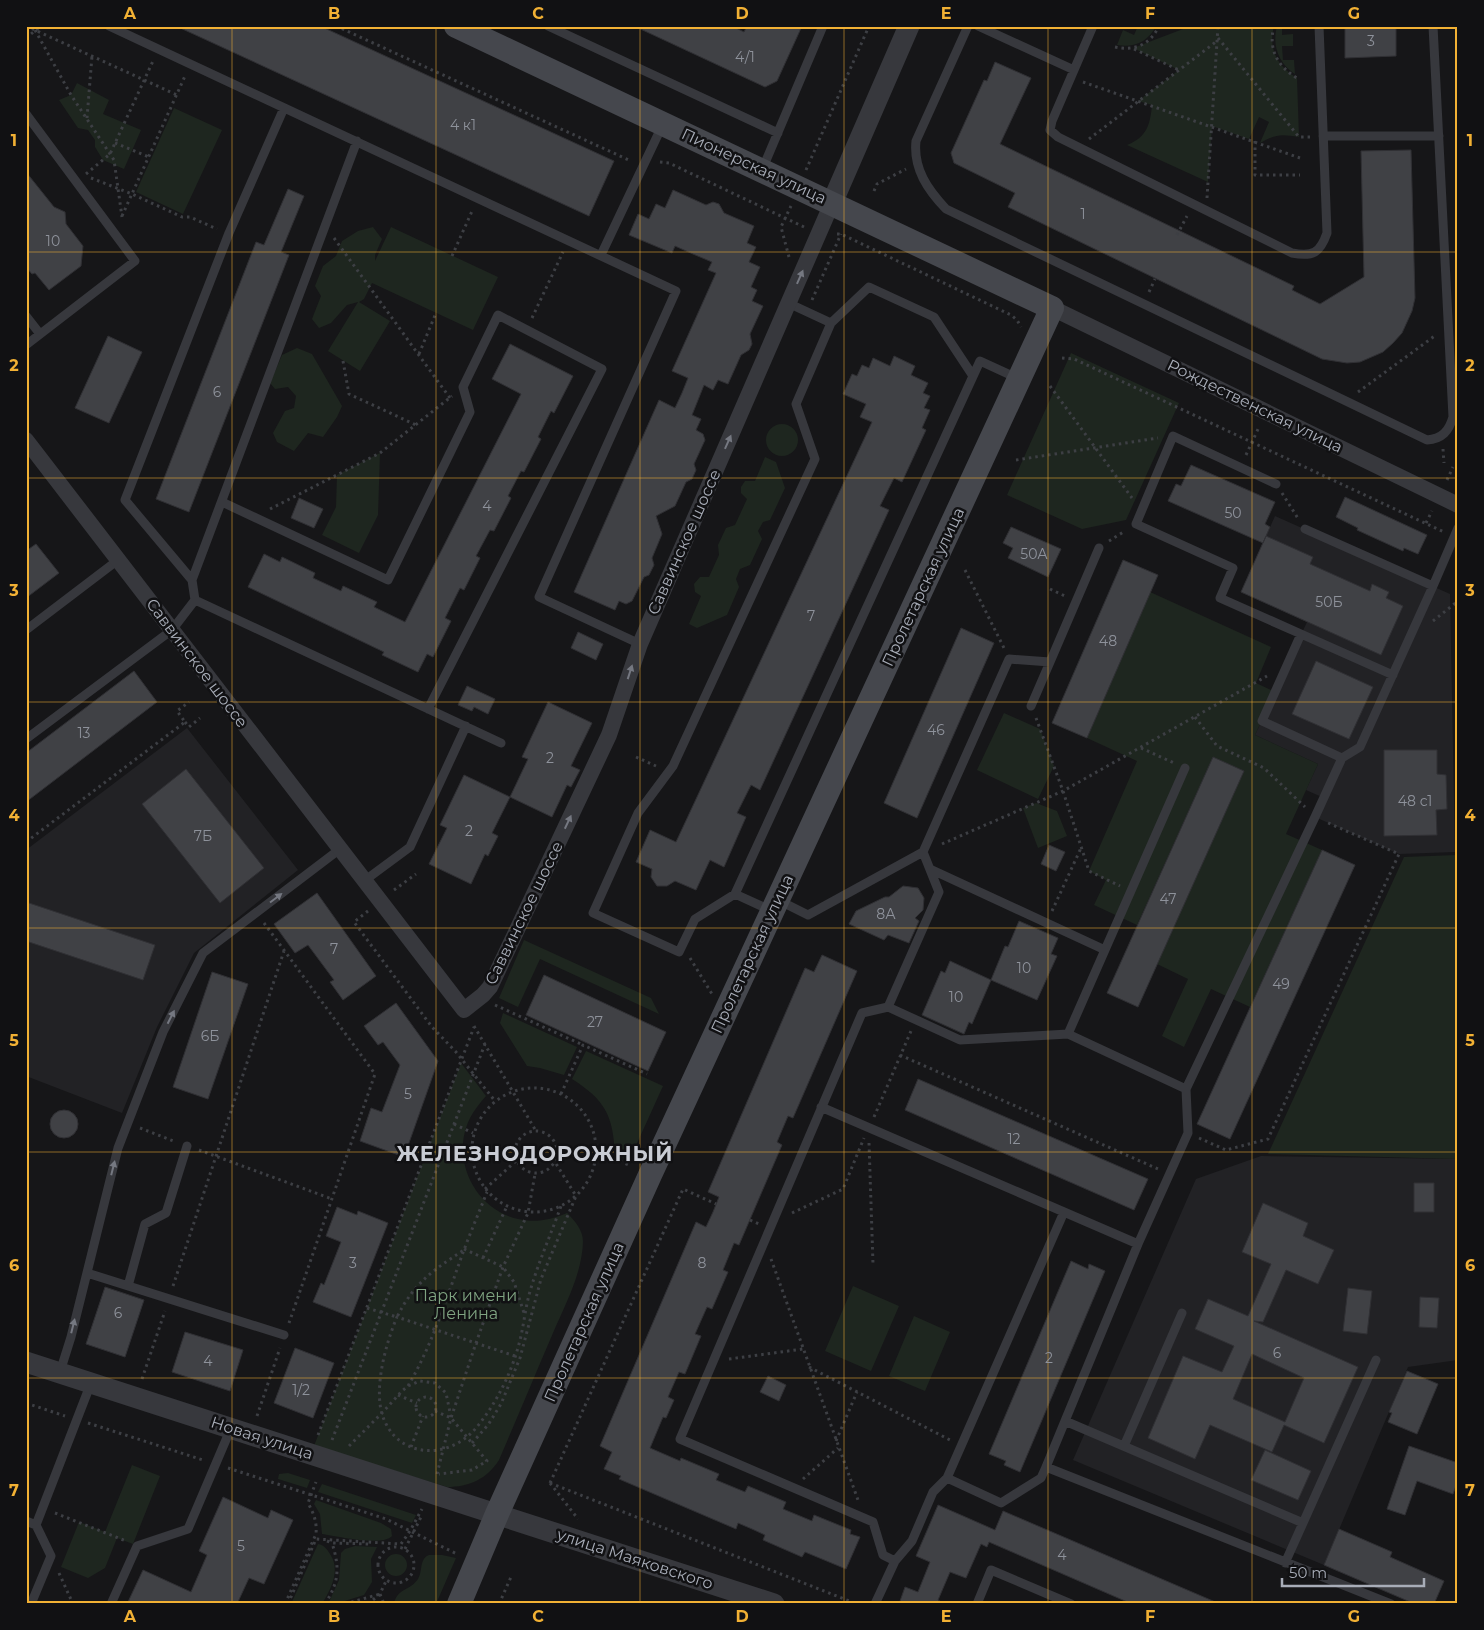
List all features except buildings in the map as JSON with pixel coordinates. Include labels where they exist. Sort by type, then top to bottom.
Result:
[{"type":"main road","name":"Пионерская улица","points":[[456,26],[1052,308]]},
{"type":"main road","name":"Пролетарская улица","points":[[460,1604],[497,1514],[650,1175],[1052,308]]},
{"type":"street","points":[[832,203],[909,26]]},
{"type":"street","name":"Саввинское шоссе","points":[[26,440],[464,1010],[480,998],[490,987],[609,735],[640,644],[832,203]]},
{"type":"street","name":"Рождественская улица","points":[[1052,308],[1458,505]]},
{"type":"street","name":"Новая улица","points":[[26,1362],[497,1514]]},
{"type":"street","name":"улица Маяковского","points":[[497,1514],[774,1604]]},
{"type":"lane","points":[[109,26],[676,291],[539,597],[640,644]]},
{"type":"lane","points":[[548,26],[778,133]]},
{"type":"lane","points":[[762,170],[823,26]]},
{"type":"lane","points":[[968,26],[916,141],[915,152],[921,175],[946,209],[1427,440],[1435,440],[1444,435],[1450,427],[1453,417],[1433,26]]},
{"type":"lane","points":[[978,26],[1072,74]]},
{"type":"lane","points":[[1094,26],[1052,120],[1050,130],[1058,137],[1206,211],[1292,253],[1305,256],[1316,252],[1323,244],[1327,233],[1319,26]]},
{"type":"lane","points":[[192,580],[125,500],[229,233],[284,108]]},
{"type":"lane","points":[[26,114],[135,261],[26,345]]},
{"type":"lane","points":[[601,255],[663,123]]},
{"type":"lane","points":[[1323,136],[1439,136]]},
{"type":"lane","points":[[26,739],[172,630],[195,600],[192,580],[357,141]]},
{"type":"lane","points":[[974,376],[934,317],[870,287],[831,323],[796,404],[815,459],[692,726],[669,772],[638,814],[594,913],[680,952],[695,919],[735,894],[974,376],[980,361],[1019,379]]},
{"type":"lane","points":[[788,303],[831,323]]},
{"type":"lane","points":[[26,316],[40,334]]},
{"type":"lane","points":[[222,502],[388,580],[470,412],[463,388],[498,316],[602,369],[428,709]]},
{"type":"lane","points":[[1276,484],[1173,436],[1136,524],[1233,568],[1220,598],[1393,675]]},
{"type":"lane","points":[[1305,530],[1433,586]]},
{"type":"lane","points":[[947,1478],[1001,1502],[1041,1478],[1138,1244],[1188,1133],[1186,1089],[1342,758],[1360,747],[1433,586],[1455,532]]},
{"type":"lane","points":[[1031,706],[1099,548]]},
{"type":"lane","points":[[26,630],[118,560]]},
{"type":"lane","points":[[195,600],[501,743]]},
{"type":"lane","points":[[1301,634],[1262,721],[1342,758]]},
{"type":"lane","points":[[735,894],[808,914],[923,852],[1010,659],[1050,662]]},
{"type":"lane","points":[[364,881],[410,847],[466,726]]},
{"type":"lane","points":[[1068,1034],[1185,768]]},
{"type":"lane","points":[[60,1373],[118,1148],[163,1032],[204,953],[340,849]]},
{"type":"lane","points":[[888,1007],[939,892],[923,852]]},
{"type":"lane","points":[[930,869],[1105,950]]},
{"type":"lane","points":[[895,1561],[882,1555],[873,1522],[680,1439],[862,1013],[888,1007],[960,1040],[1068,1034],[1186,1089]]},
{"type":"lane","points":[[821,1107],[1138,1244]]},
{"type":"lane","points":[[128,1286],[145,1224],[166,1212],[187,1146]]},
{"type":"lane","points":[[875,1604],[895,1561],[912,1541],[933,1492],[947,1478],[1064,1212]]},
{"type":"lane","points":[[86,1273],[284,1335]]},
{"type":"lane","points":[[1124,1446],[1182,1313]]},
{"type":"lane","points":[[1285,1563],[1376,1360]]},
{"type":"lane","points":[[36,1525],[91,1383]]},
{"type":"lane","points":[[1064,1421],[1303,1523]]},
{"type":"lane","points":[[111,1604],[137,1546],[188,1529],[231,1428]]},
{"type":"lane","points":[[1046,1467],[1391,1604]]},
{"type":"lane","points":[[26,1521],[36,1525],[51,1556],[31,1604]]},
{"type":"lane","points":[[977,1604],[991,1570],[1070,1604]]},
{"type":"path","points":[[26,26],[177,95]]},
{"type":"path","points":[[26,38],[41,26]]},
{"type":"path","points":[[336,26],[631,161],[670,163],[819,234],[841,234],[1010,315],[1020,324],[1022,328],[1021,334]]},
{"type":"path","points":[[799,187],[869,26]]},
{"type":"path","points":[[1114,47],[1133,48],[1149,41],[1159,26]]},
{"type":"path","points":[[1206,211],[1218,26]]},
{"type":"path","points":[[1273,27],[1272,44],[1274,54],[1286,72],[1297,78]]},
{"type":"path","points":[[36,30],[71,95],[114,160],[122,217]]},
{"type":"path","points":[[1078,147],[1217,39]]},
{"type":"path","points":[[1217,39],[1299,137],[1323,136]]},
{"type":"path","points":[[1133,48],[1179,70]]},
{"type":"path","points":[[76,182],[110,154],[158,49]]},
{"type":"path","points":[[87,119],[92,56]]},
{"type":"path","points":[[114,233],[191,64]]},
{"type":"path","points":[[1072,74],[1138,101],[1300,158]]},
{"type":"path","points":[[1255,141],[1255,175],[1300,176]]},
{"type":"path","points":[[115,143],[148,158]]},
{"type":"path","points":[[874,191],[877,184],[917,162]]},
{"type":"path","points":[[84,176],[132,194],[182,217],[190,218],[229,233]]},
{"type":"path","points":[[452,256],[478,198]]},
{"type":"path","points":[[1177,234],[1192,204]]},
{"type":"path","points":[[326,226],[450,398]]},
{"type":"path","points":[[806,311],[841,234]]},
{"type":"path","points":[[526,330],[569,240]]},
{"type":"path","points":[[418,355],[436,312]]},
{"type":"path","points":[[1345,401],[1448,326]]},
{"type":"path","points":[[1062,358],[1074,359],[1252,442],[1455,532]]},
{"type":"path","points":[[343,361],[350,394],[416,425]]},
{"type":"path","points":[[1050,386],[1142,511]]},
{"type":"path","points":[[260,520],[271,508],[380,453],[463,388]]},
{"type":"path","points":[[1240,467],[1266,412]]},
{"type":"path","points":[[1016,460],[1173,436]]},
{"type":"path","points":[[1276,484],[1305,530]]},
{"type":"path","points":[[1099,548],[1136,524]]},
{"type":"path","points":[[966,570],[1010,659]]},
{"type":"path","points":[[923,852],[1063,791],[1287,665]]},
{"type":"path","points":[[189,702],[177,711],[189,726],[200,718]]},
{"type":"path","points":[[1031,706],[1063,791],[1089,871],[1130,891]]},
{"type":"path","points":[[1188,1133],[1226,1150],[1268,1140],[1399,854],[1315,817],[1264,768],[1216,746],[1196,717]]},
{"type":"path","points":[[26,842],[185,722]]},
{"type":"path","points":[[1140,748],[1185,768]]},
{"type":"path","points":[[636,757],[669,772]]},
{"type":"path","points":[[1046,923],[1081,848]]},
{"type":"path","points":[[416,874],[354,922],[432,1027],[462,1059],[495,1101]]},
{"type":"path","points":[[256,913],[375,1074],[257,1416]]},
{"type":"path","points":[[682,945],[712,994]]},
{"type":"path","points":[[142,1379],[284,951]]},
{"type":"path","points":[[708,1002],[716,986]]},
{"type":"path","points":[[480,998],[647,1074]]},
{"type":"path","points":[[464,1010],[536,1131]]},
{"type":"path","points":[[318,1436],[474,1027]]},
{"type":"path","points":[[332,1440],[485,1044]]},
{"type":"path","points":[[561,1094],[583,1045]]},
{"type":"path","points":[[900,1055],[1160,1170]]},
{"type":"path","points":[[472,1443],[488,1425],[509,1386],[520,1358],[541,1279],[576,1196],[590,1178],[595,1166],[596,1150],[590,1122],[577,1105],[561,1094],[529,1088],[512,1091],[495,1101],[483,1114],[473,1133],[471,1153],[476,1174],[486,1190],[507,1206],[528,1212],[541,1212],[561,1206],[576,1196]]},
{"type":"path","points":[[127,1123],[332,1199]]},
{"type":"path","points":[[454,1124],[473,1133]]},
{"type":"path","points":[[869,1128],[872,1264]]},
{"type":"path","points":[[536,1131],[545,1133],[551,1138],[557,1150],[555,1162],[546,1171],[535,1174],[526,1172],[516,1161],[515,1146],[524,1134],[536,1131]]},
{"type":"path","points":[[445,1146],[463,1154],[471,1153]]},
{"type":"path","points":[[557,1150],[596,1150],[632,1166],[636,1157]]},
{"type":"path","points":[[408,1386],[418,1370],[435,1330],[486,1190],[516,1161]]},
{"type":"path","points":[[555,1162],[576,1196]]},
{"type":"path","points":[[349,1446],[398,1395],[408,1386],[420,1380],[440,1387],[446,1393],[452,1418],[487,1461],[472,1470],[437,1474],[452,1418],[476,1343],[503,1267],[528,1212],[535,1174]]},
{"type":"path","points":[[550,1483],[682,1189],[716,1204]]},
{"type":"path","points":[[483,1258],[507,1206]]},
{"type":"path","points":[[464,1249],[431,1271],[420,1281],[403,1305],[396,1317],[385,1350],[382,1369],[380,1386],[382,1413],[393,1432],[411,1447],[433,1452],[458,1444],[468,1437],[484,1417],[508,1375],[515,1356],[535,1274],[561,1206]]},
{"type":"path","points":[[464,1249],[503,1267],[514,1282],[525,1314]]},
{"type":"path","points":[[759,1254],[771,1259],[865,1518]]},
{"type":"path","points":[[367,1308],[515,1356]]},
{"type":"path","points":[[713,1361],[803,1349]]},
{"type":"path","points":[[809,1368],[961,1446]]},
{"type":"path","points":[[836,1441],[856,1392]]},
{"type":"path","points":[[398,1395],[417,1403]]},
{"type":"path","points":[[422,1398],[429,1398],[434,1402],[435,1411],[429,1416],[423,1416],[416,1410],[417,1403],[422,1398]]},
{"type":"path","points":[[26,1403],[386,1519],[457,1554]]},
{"type":"path","points":[[435,1411],[452,1418]]},
{"type":"path","points":[[411,1447],[423,1416]]},
{"type":"path","points":[[794,1488],[838,1448]]},
{"type":"path","points":[[286,1604],[315,1535],[314,1515],[308,1504],[316,1482]]},
{"type":"path","points":[[550,1483],[578,1519]]},
{"type":"path","points":[[550,1483],[857,1604]]},
{"type":"path","points":[[405,1549],[430,1492]]},
{"type":"path","points":[[43,1508],[137,1546]]},
{"type":"path","points":[[286,1604],[316,1539],[401,1544],[412,1532],[421,1517]]},
{"type":"path","points":[[315,1535],[332,1543],[380,1544],[399,1547],[405,1549],[413,1557],[415,1565],[413,1573],[403,1583],[396,1584],[386,1581],[379,1574],[377,1568],[378,1559],[387,1549],[399,1547]]},
{"type":"path","points":[[325,1604],[331,1595],[338,1573],[332,1543]]},
{"type":"path","points":[[51,1556],[72,1604]]},
{"type":"path","points":[[500,1604],[511,1577]]},
{"type":"path","points":[[368,1604],[380,1594],[386,1581]]},
{"type":"path","points":[[345,1604],[380,1594]]},
{"type":"path","points":[[380,1594],[384,1604]]},
{"type":"shaded area","points":[[1275,516],[1450,594],[1455,852],[1399,854],[1315,817],[1324,798],[1306,790],[1318,764],[1255,735],[1307,622],[1241,592]]},
{"type":"shaded area","points":[[187,728],[298,870],[194,953],[157,1027],[122,1113],[26,1076],[26,850]]},
{"type":"shaded area","points":[[1261,1156],[1458,1159],[1458,1360],[1408,1367],[1324,1565],[1073,1460],[1196,1179]]},
{"type":"green space","points":[[1138,26],[1156,26],[1153,32],[1140,43],[1129,46],[1117,45],[1123,30],[1134,35]]},
{"type":"green space","points":[[1191,26],[1274,26],[1272,42],[1276,56],[1284,68],[1297,78],[1299,137],[1279,136],[1260,143],[1269,122],[1259,117],[1249,139],[1212,126],[1208,182],[1127,145],[1143,134],[1150,119],[1152,105],[1138,101],[1179,70],[1133,48]]},
{"type":"green space","points":[[1277,26],[1282,26],[1282,35],[1293,34],[1293,46],[1282,46],[1283,60],[1294,60],[1295,74],[1284,65],[1278,53],[1275,40]]},
{"type":"green space","points":[[77,83],[109,100],[103,114],[141,130],[124,169],[103,160],[95,147],[95,140],[88,130],[78,128],[59,100],[71,95]]},
{"type":"green space","points":[[174,108],[222,130],[183,214],[136,192]]},
{"type":"green space","points":[[373,227],[382,239],[375,255],[375,261],[391,227],[498,277],[473,330],[372,283],[364,299],[359,302],[390,321],[360,371],[328,351],[358,302],[347,305],[331,323],[319,328],[312,319],[321,296],[315,286],[323,266],[336,256],[342,241],[358,231]]},
{"type":"green space","points":[[297,348],[312,354],[342,406],[323,437],[308,433],[294,451],[277,442],[273,433],[285,411],[294,408],[296,396],[288,387],[275,389],[270,383],[282,355]]},
{"type":"green space","points":[[1071,353],[1179,403],[1126,520],[1082,529],[1007,495]]},
{"type":"green space","points":[[782,424],[793,429],[798,440],[793,451],[782,456],[771,451],[766,440],[771,429]]},
{"type":"green space","points":[[380,453],[378,515],[359,553],[322,535],[336,507],[337,475]]},
{"type":"green space","points":[[765,457],[776,462],[785,488],[770,520],[763,522],[758,531],[762,539],[750,565],[740,569],[736,579],[739,587],[727,615],[697,628],[689,624],[701,596],[695,592],[694,584],[700,577],[709,577],[719,555],[718,545],[726,528],[735,525],[747,499],[741,493],[741,487],[745,481],[755,481]]},
{"type":"green space","points":[[1150,592],[1271,647],[1256,683],[1275,692],[1255,735],[1318,764],[1286,834],[1322,850],[1250,1007],[1211,989],[1184,1047],[1162,1036],[1188,979],[1157,964],[1244,771],[1213,757],[1137,925],[1094,905],[1106,880],[1089,871],[1137,761],[1087,738]]},
{"type":"green space","points":[[1004,713],[1040,729],[1054,766],[1038,799],[977,770]]},
{"type":"green space","points":[[1036,803],[1057,811],[1067,836],[1038,848],[1023,808]]},
{"type":"green space","points":[[1457,855],[1458,1159],[1268,1154],[1404,857]]},
{"type":"green space","points":[[524,940],[651,998],[659,1014],[540,959],[518,1007],[499,998]]},
{"type":"green space","points":[[503,1013],[577,1047],[564,1075],[527,1066],[500,1023]]},
{"type":"green space","points":[[586,1051],[663,1086],[629,1161],[615,1154],[612,1129],[600,1102],[572,1079]]},
{"type":"green space","name":"Парк имени Ленина","points":[[461,1063],[486,1096],[470,1118],[465,1133],[463,1149],[465,1165],[470,1180],[478,1193],[489,1205],[502,1213],[518,1219],[543,1220],[567,1213],[580,1230],[583,1242],[580,1266],[572,1289],[499,1460],[489,1472],[477,1481],[455,1487],[447,1487],[314,1446]]},
{"type":"green space","points":[[853,1286],[899,1306],[871,1371],[825,1351]]},
{"type":"green space","points":[[914,1316],[950,1332],[925,1391],[889,1376]]},
{"type":"green space","points":[[132,1465],[160,1476],[133,1544],[117,1538],[105,1568],[88,1578],[61,1567],[79,1522],[105,1532]]},
{"type":"green space","points":[[288,1473],[310,1480],[307,1488],[278,1479],[279,1474]]},
{"type":"green space","points":[[322,1484],[416,1515],[412,1523],[318,1492]]},
{"type":"green space","points":[[316,1500],[381,1523],[391,1529],[392,1536],[379,1541],[369,1541],[322,1534],[320,1514],[314,1504]]},
{"type":"green space","points":[[318,1544],[328,1550],[335,1566],[334,1579],[329,1592],[322,1604],[291,1604]]},
{"type":"green space","points":[[355,1546],[377,1547],[371,1559],[372,1582],[364,1595],[335,1604],[328,1604],[339,1580],[341,1553],[345,1549]]},
{"type":"green space","points":[[396,1554],[404,1557],[407,1565],[404,1573],[396,1576],[388,1573],[385,1565],[388,1557]]},
{"type":"green space","points":[[429,1555],[456,1558],[436,1604],[394,1604],[398,1595],[418,1579],[422,1562]]},
{"type":"district","name":"ЖЕЛЕЗНОДОРОЖНЫЙ","points":[[535,1153]]}]
